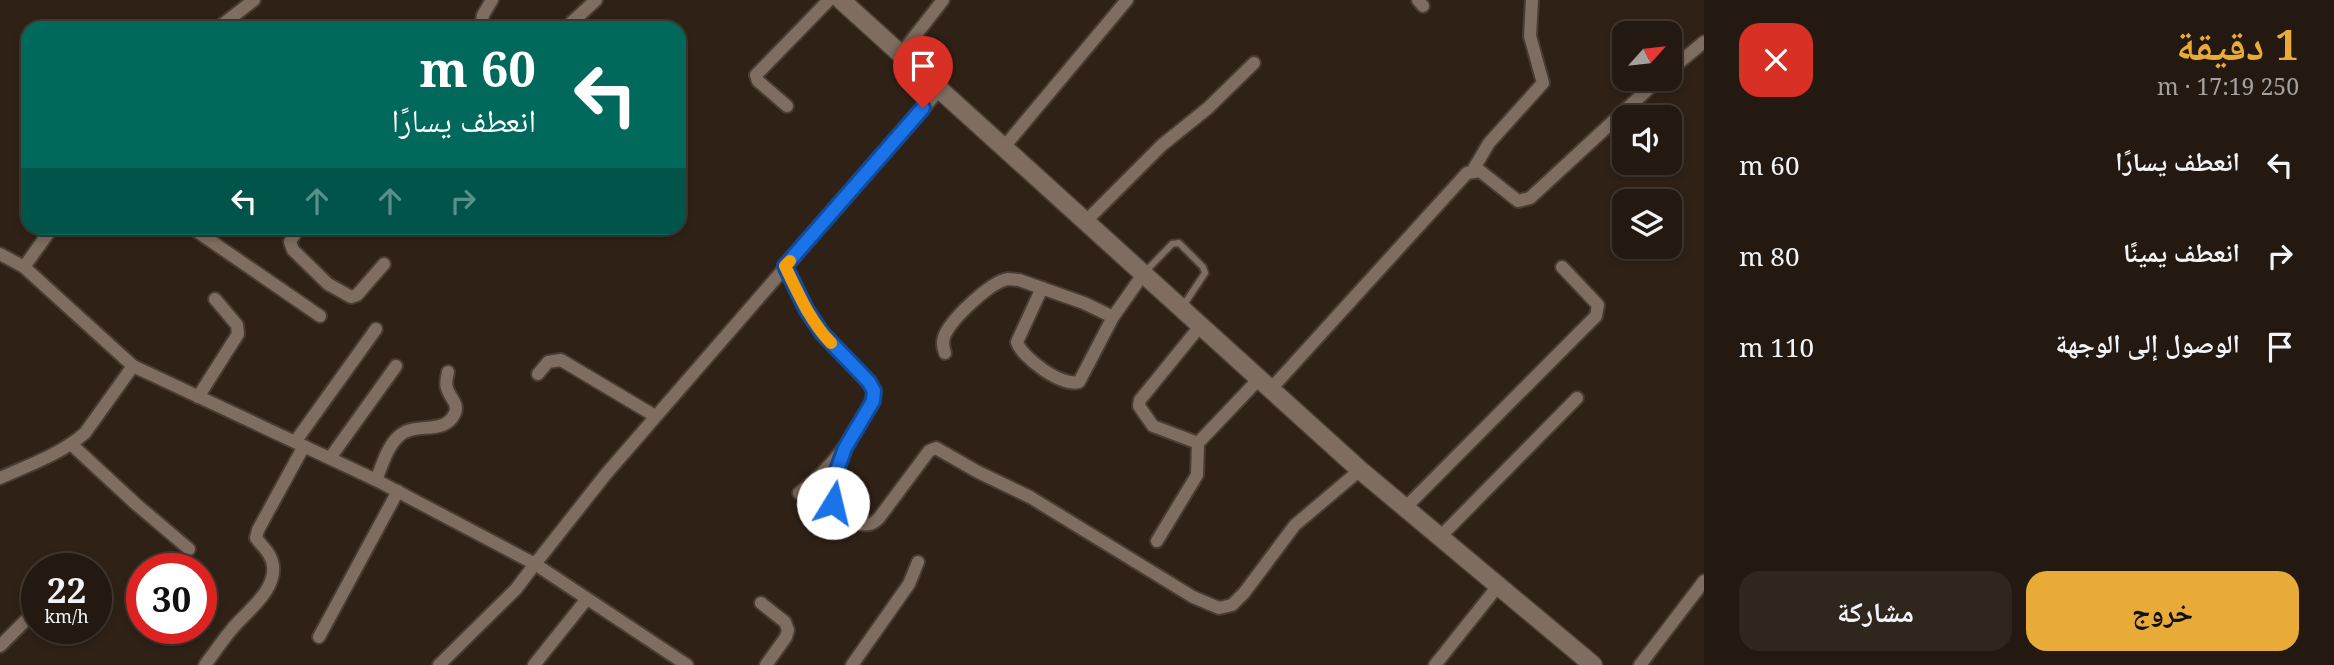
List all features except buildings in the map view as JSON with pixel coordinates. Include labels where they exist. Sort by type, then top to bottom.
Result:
[{"type":"main road","points":[[841,0],[1360,470],[1593,665]]},
{"type":"street","points":[[227,21],[254,0]]},
{"type":"street","points":[[482,21],[492,0]]},
{"type":"street","points":[[573,21],[596,0]]},
{"type":"street","points":[[787,106],[758,81],[756,75],[830,0]]},
{"type":"street","points":[[900,55],[943,0]]},
{"type":"street","points":[[1004,146],[1128,0]]},
{"type":"street","points":[[1157,541],[1196,475],[1198,443],[1264,385],[1462,178],[1473,170],[1489,143],[1543,83],[1530,36],[1532,0]]},
{"type":"street","points":[[1682,60],[1704,42]]},
{"type":"street","points":[[1086,221],[1162,145],[1208,108],[1254,63]]},
{"type":"street","points":[[439,665],[516,589],[655,416],[940,89]]},
{"type":"street","points":[[1473,170],[1480,171],[1517,201],[1530,198],[1646,91]]},
{"type":"street","points":[[24,267],[47,235]]},
{"type":"street","points":[[202,235],[320,316]]},
{"type":"street","points":[[294,235],[290,242],[293,250],[328,284],[351,297],[357,295],[384,264]]},
{"type":"street","points":[[0,254],[24,267],[133,366],[376,480],[535,564],[687,665]]},
{"type":"street","points":[[785,266],[806,309],[822,333],[869,382],[874,391],[873,401],[845,448],[825,472],[799,493]]},
{"type":"street","points":[[1405,508],[1596,316],[1598,306],[1562,267]]},
{"type":"street","points":[[1042,288],[1017,342],[1019,349],[1049,374],[1072,383],[1079,382],[1113,317],[1144,273]]},
{"type":"street","points":[[944,353],[942,344],[947,330],[978,297],[1008,279],[1019,280],[1084,303],[1113,317]]},
{"type":"street","points":[[198,397],[238,334],[237,325],[215,299]]},
{"type":"street","points":[[1198,443],[1153,426],[1139,406],[1140,400],[1201,325]]},
{"type":"street","points":[[205,665],[233,627],[261,597],[271,580],[274,567],[271,556],[256,538],[258,530],[299,444],[376,329]]},
{"type":"street","points":[[538,374],[548,362],[561,360],[655,416]]},
{"type":"street","points":[[0,478],[71,443],[85,433],[133,366]]},
{"type":"street","points":[[330,458],[396,366]]},
{"type":"street","points":[[376,480],[399,435],[417,427],[436,428],[448,422],[455,412],[455,402],[446,384],[448,372]]},
{"type":"street","points":[[1440,537],[1577,398]]},
{"type":"street","points":[[71,443],[189,549]]},
{"type":"street","points":[[845,448],[829,492],[833,503],[846,517],[861,524],[870,524],[879,518],[929,451],[936,448],[1030,497],[1193,597],[1219,608],[1232,605],[1295,525],[1360,470]]},
{"type":"street","points":[[319,637],[398,491]]},
{"type":"street","points":[[852,665],[909,583],[918,562]]},
{"type":"street","points":[[1640,665],[1704,581]]},
{"type":"street","points":[[1435,665],[1498,586]]},
{"type":"street","points":[[534,665],[586,600]]},
{"type":"street","points":[[761,603],[785,622],[788,630],[766,665]]},
{"type":"street","points":[[0,646],[21,625]]},
{"type":"lane","points":[[1144,273],[1172,244],[1179,243],[1203,267],[1205,274],[1182,308]]},
{"type":"slow traffic","points":[[790,261],[785,266],[806,309],[831,343]]},
{"type":"route","points":[[833,503],[829,492],[845,448],[875,395],[869,382],[822,333],[806,309],[785,266],[923,108]]}]
